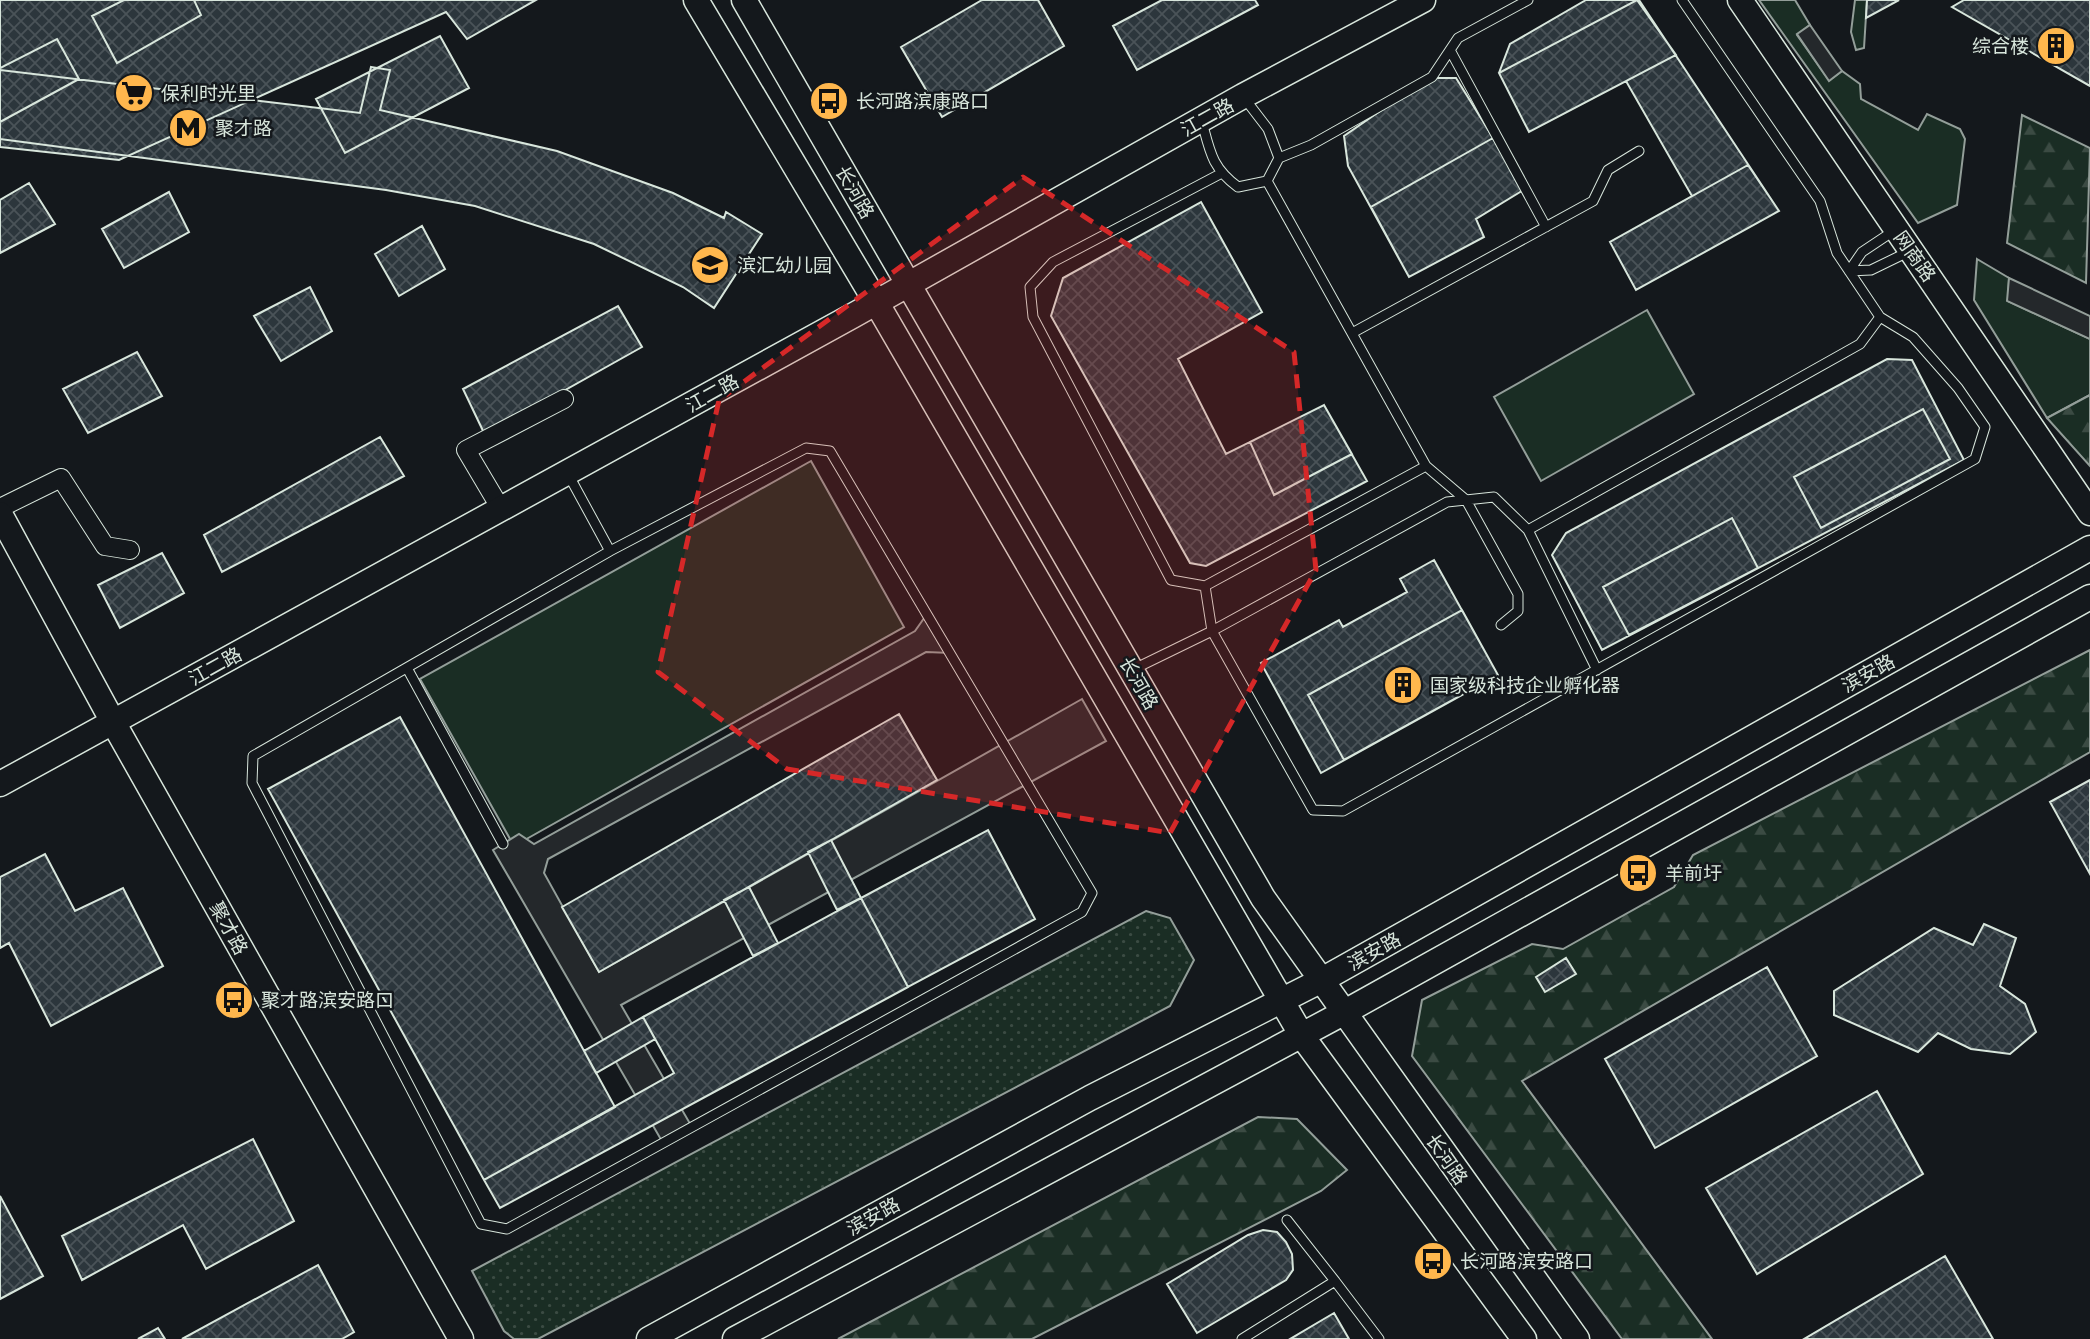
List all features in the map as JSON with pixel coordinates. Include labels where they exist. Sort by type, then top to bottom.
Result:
[{"type":"main road","name":"长河路","points":[[696,0],[876,302],[1301,1036],[1524,1339]]},
{"type":"main road","name":"长河路","points":[[744,0],[1263,898],[1577,1339]]},
{"type":"main road","name":"江二路","points":[[0,784],[876,302],[1243,96],[1423,0]]},
{"type":"main road","name":"网商路","points":[[1740,0],[2090,513]]},
{"type":"main road","name":"聚才路","points":[[0,514],[113,722],[461,1339]]},
{"type":"main road","name":"滨安路","points":[[649,1339],[1090,1098],[1320,981],[2090,548]]},
{"type":"main road","name":"滨安路","points":[[736,1339],[1343,1013],[2090,597]]},
{"type":"street","points":[[501,509],[466,450],[564,399]]},
{"type":"street","points":[[0,508],[61,478],[105,546],[130,550]]},
{"type":"lane","points":[[1267,181],[1279,158],[1311,145],[1432,77],[1458,38],[1528,0]]},
{"type":"lane","points":[[1205,586],[1212,631],[1313,810],[1343,811],[1975,459],[1984,427],[1978,417],[1958,388],[1913,337],[1880,317],[1837,253],[1821,201],[1682,0]]},
{"type":"lane","points":[[1450,50],[1546,227]]},
{"type":"lane","points":[[1243,96],[1268,129],[1279,158]]},
{"type":"lane","points":[[1201,120],[1211,157],[1220,174],[1238,187],[1267,181]]},
{"type":"lane","points":[[1354,332],[1593,201],[1608,170],[1639,151]]},
{"type":"lane","points":[[1220,174],[1053,262],[1030,287],[1033,317],[1171,580],[1205,586],[1426,466]]},
{"type":"lane","points":[[1267,181],[1354,332],[1405,433],[1426,466],[1466,500],[1518,594],[1518,611],[1501,625]]},
{"type":"lane","points":[[1849,271],[1862,252],[1896,229]]},
{"type":"lane","points":[[1849,271],[1871,270],[1912,250]]},
{"type":"lane","points":[[1528,530],[1860,344],[1880,317]]},
{"type":"lane","points":[[806,449],[830,451],[1093,893],[1082,912],[507,1229],[481,1224],[252,783],[253,756],[610,551],[806,449]]},
{"type":"lane","points":[[567,472],[610,551]]},
{"type":"lane","points":[[1131,670],[1212,631],[1447,502],[1494,497],[1528,530],[1597,670]]},
{"type":"lane","points":[[407,668],[503,844]]},
{"type":"lane","points":[[1287,1220],[1378,1339]]},
{"type":"lane","points":[[1242,1339],[1335,1281]]},
{"type":"highlighted area","points":[[1023,177],[1294,352],[1316,570],[1170,833],[787,769],[658,672],[719,400]]},
{"type":"green space","points":[[1759,0],[1795,0],[1810,25],[1797,35],[1829,80],[1842,71],[1860,84],[1861,99],[1918,130],[1927,114],[1960,129],[1965,139],[1957,205],[1918,223]]},
{"type":"green space","points":[[1855,0],[1867,0],[1864,48],[1856,50],[1851,32]]},
{"type":"green space","points":[[2022,115],[2090,148],[2086,283],[2007,243]]},
{"type":"green space","points":[[1977,259],[2009,278],[2008,301],[2090,339],[2090,395],[2047,418],[1974,300]]},
{"type":"green space","points":[[1647,310],[1694,394],[1541,481],[1494,397]]},
{"type":"green space","points":[[2090,395],[2090,466],[2047,418]]},
{"type":"green space","points":[[811,461],[904,627],[514,846],[420,679]]},
{"type":"green space","points":[[2090,650],[2090,752],[1522,1081],[1712,1339],[1622,1339],[1412,1056],[1422,1000],[1532,944],[1563,949],[1674,887],[1693,855]]},
{"type":"green space","points":[[1146,911],[1170,918],[1194,960],[1170,1006],[538,1339],[514,1339],[504,1331],[472,1271]]},
{"type":"green space","points":[[1258,1117],[1297,1119],[1347,1170],[1321,1191],[1032,1339],[838,1339]]},
{"type":"shaded area","points":[[1810,25],[1842,71],[1829,81],[1797,34]]},
{"type":"shaded area","points":[[2009,278],[2090,316],[2090,339],[2007,301]]},
{"type":"shaded area","points":[[927,614],[950,653],[926,652],[548,859],[544,873],[599,972],[1082,699],[1106,741],[621,1005],[692,1127],[663,1143],[493,850],[519,834],[534,844],[915,631]]},
{"type":"building","name":"保利时光里","points":[[0,0],[536,0],[467,39],[446,12],[119,160],[0,147]]},
{"type":"building","points":[[124,0],[194,0],[201,15],[117,63],[92,16]]},
{"type":"building","points":[[982,0],[1038,0],[1064,46],[942,117],[901,47]]},
{"type":"building","points":[[1162,0],[1255,0],[1258,5],[1137,70],[1113,26]]},
{"type":"building","points":[[1586,0],[1639,0],[1779,211],[1636,290],[1610,242],[1692,196],[1626,81],[1529,132],[1499,73],[1510,44]]},
{"type":"building","points":[[1637,0],[1676,55],[1529,132],[1499,73]]},
{"type":"building","points":[[1867,0],[1899,0],[1866,18]]},
{"type":"building","name":"综合楼","points":[[1964,0],[2090,0],[2090,86],[1952,7]]},
{"type":"building","points":[[440,36],[469,88],[345,153],[316,99]]},
{"type":"building","points":[[57,39],[79,79],[0,122],[0,68]]},
{"type":"building","name":"聚才路","points":[[371,67],[390,70],[380,110],[557,151],[673,193],[724,218],[726,212],[762,234],[714,308],[683,287],[594,244],[475,206],[386,190],[0,139],[0,70],[360,113]]},
{"type":"building","points":[[1428,78],[1456,78],[1525,189],[1476,219],[1484,237],[1409,277],[1348,166],[1344,136]]},
{"type":"building","points":[[1493,138],[1525,189],[1476,219],[1484,237],[1409,277],[1371,207]]},
{"type":"building","points":[[1748,165],[1779,211],[1636,290],[1610,242]]},
{"type":"building","points":[[29,183],[55,224],[0,253],[0,200]]},
{"type":"building","points":[[169,192],[189,232],[124,268],[102,229]]},
{"type":"building","points":[[1201,202],[1262,312],[1178,359],[1226,454],[1324,405],[1367,481],[1206,566],[1190,563],[1051,316],[1063,278]]},
{"type":"building","points":[[422,226],[445,269],[399,296],[375,254]]},
{"type":"building","points":[[310,287],[332,331],[281,361],[254,316]]},
{"type":"building","points":[[618,306],[642,347],[485,435],[463,389]]},
{"type":"building","points":[[137,352],[162,396],[88,433],[63,389]]},
{"type":"building","points":[[1887,359],[1912,360],[1964,460],[1602,650],[1552,555],[1566,533]]},
{"type":"building","points":[[1324,405],[1352,454],[1274,495],[1250,442]]},
{"type":"building","points":[[1923,409],[1950,459],[1821,528],[1794,477]]},
{"type":"building","points":[[380,437],[404,476],[222,572],[204,535]]},
{"type":"building","name":"国家级科技企业孵化器","points":[[1732,518],[1758,568],[1629,635],[1603,587]]},
{"type":"building","points":[[162,553],[184,593],[120,628],[98,585]]},
{"type":"building","points":[[1434,560],[1498,675],[1321,773],[1261,663],[1339,620],[1343,627],[1407,592],[1400,579]]},
{"type":"building","name":"国家级科技企业孵化器","points":[[1462,610],[1498,675],[1344,760],[1308,695]]},
{"type":"building","points":[[899,714],[937,780],[599,972],[562,907]]},
{"type":"building","points":[[400,717],[615,1107],[484,1180],[268,789]]},
{"type":"building","points":[[2090,780],[2090,874],[2050,802]]},
{"type":"building","points":[[988,830],[1035,919],[908,987],[861,898]]},
{"type":"building","points":[[831,840],[861,898],[837,910],[808,852]]},
{"type":"building","points":[[45,854],[75,911],[123,888],[163,966],[51,1026],[9,943],[0,948],[0,877]]},
{"type":"building","points":[[749,887],[778,943],[753,956],[724,900]]},
{"type":"building","points":[[861,898],[908,987],[500,1208],[484,1180],[674,1073],[643,1017]]},
{"type":"building","points":[[1984,924],[2016,938],[2000,986],[2025,1004],[2036,1032],[2010,1054],[1971,1049],[1938,1033],[1918,1052],[1834,1015],[1834,991],[1934,928],[1973,945]]},
{"type":"building","points":[[1566,958],[1576,974],[1545,992],[1536,977]]},
{"type":"building","points":[[1767,967],[1817,1056],[1655,1148],[1605,1059]]},
{"type":"building","points":[[643,1017],[655,1039],[596,1073],[584,1051]]},
{"type":"building","points":[[1877,1091],[1923,1174],[1757,1274],[1706,1188]]},
{"type":"building","points":[[253,1139],[294,1221],[206,1269],[183,1225],[82,1280],[62,1236]]},
{"type":"building","points":[[0,1196],[43,1276],[0,1299]]},
{"type":"building","points":[[1263,1230],[1277,1232],[1286,1242],[1292,1254],[1293,1270],[1286,1280],[1197,1333],[1167,1284],[1248,1235]]},
{"type":"building","points":[[1945,1256],[1993,1339],[1804,1339]]},
{"type":"building","points":[[318,1265],[354,1332],[342,1339],[182,1339]]},
{"type":"building","points":[[1334,1313],[1349,1339],[1290,1339]]},
{"type":"building","points":[[158,1328],[165,1339],[138,1339]]},
{"type":"place","name":"综合楼","points":[[2056,46]]},
{"type":"place","name":"保利时光里","points":[[134,93]]},
{"type":"place","name":"长河路滨康路口","points":[[829,101]]},
{"type":"place","name":"聚才路","points":[[188,128]]},
{"type":"place","name":"滨汇幼儿园","points":[[710,265]]},
{"type":"place","name":"国家级科技企业孵化器","points":[[1403,685]]},
{"type":"place","name":"羊前圩","points":[[1638,873]]},
{"type":"place","name":"聚才路滨安路口","points":[[234,1000]]},
{"type":"place","name":"长河路滨安路口","points":[[1433,1261]]}]
